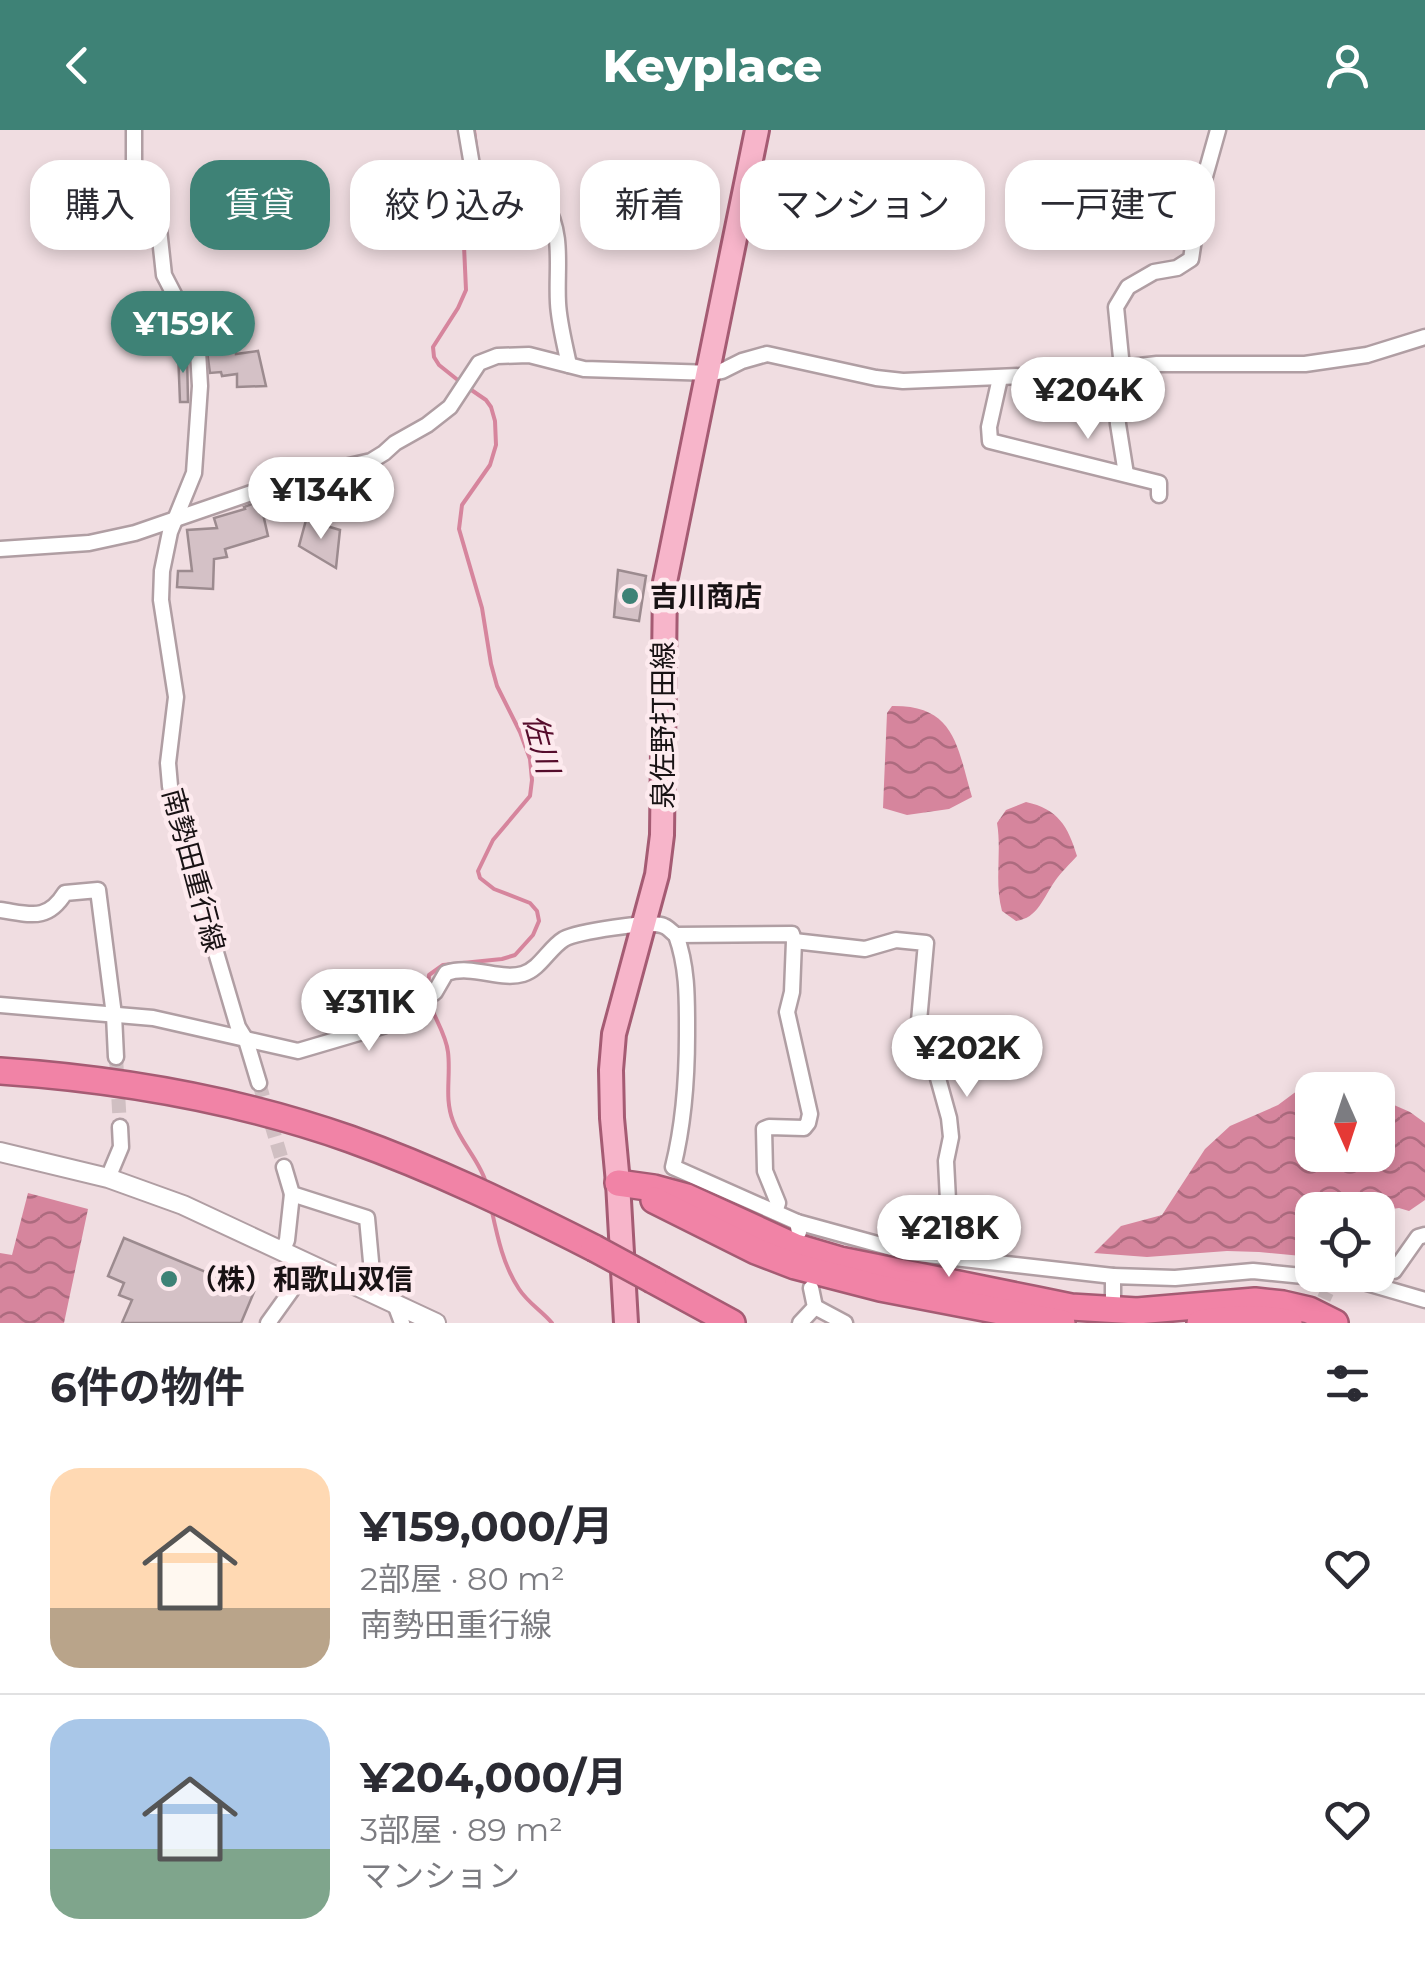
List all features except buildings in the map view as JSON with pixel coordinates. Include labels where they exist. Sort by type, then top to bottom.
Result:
[{"type":"highway","points":[[0,1071],[97,1081],[226,1104],[350,1139],[516,1209],[732,1323]]},
{"type":"highway","points":[[618,1183],[795,1266],[880,1288],[1062,1323]]},
{"type":"highway","points":[[618,1183],[687,1197],[796,1248],[1018,1296],[1071,1306],[1137,1311],[1256,1301],[1309,1310],[1335,1323]]},
{"type":"highway","points":[[686,1298],[723,1323]]},
{"type":"highway","points":[[1200,1323],[1256,1319],[1289,1323]]},
{"type":"main road","name":"泉佐野打田線","points":[[626,1323],[612,1118],[614,1034],[656,875],[662,835],[665,582],[757,130]]},
{"type":"street","name":"南勢田重行線","points":[[134,130],[134,166],[159,229],[164,276],[188,318],[198,351],[200,386],[194,472],[166,546],[161,583],[176,696],[168,764],[170,786],[195,856],[202,905],[259,1084]]},
{"type":"street","points":[[466,130],[480,181],[545,203],[552,215],[558,240],[558,304],[569,365]]},
{"type":"street","points":[[1126,474],[1118,424],[1116,307],[1128,287],[1154,272],[1177,268],[1191,259],[1202,187],[1218,130]]},
{"type":"street","points":[[0,549],[89,542],[135,533],[292,479],[371,462],[450,407],[480,362],[497,356],[529,355],[584,369],[722,372],[767,354],[903,381],[1000,378],[1157,364],[1305,364],[1367,355],[1425,337]]},
{"type":"street","points":[[1000,378],[989,427],[990,442],[1159,483],[1158,495]]},
{"type":"street","points":[[0,910],[39,915],[56,907],[65,893],[98,890],[116,1057]]},
{"type":"street","points":[[0,1005],[153,1018],[298,1051],[383,1026],[420,1005],[435,992],[446,973],[454,970],[524,974],[565,938],[642,924],[664,926],[676,935],[683,954],[687,989],[687,1077],[682,1130],[673,1167],[775,1212],[798,1227],[910,1254],[1030,1274],[1175,1278],[1252,1271],[1295,1279]]},
{"type":"street","points":[[676,935],[792,934],[792,992],[786,1012],[810,1114],[804,1128],[764,1129],[765,1171],[778,1203],[775,1212]]},
{"type":"street","points":[[794,941],[865,949],[896,940],[926,942],[919,1021],[949,1118],[951,1137],[946,1161],[951,1259]]},
{"type":"street","points":[[108,1178],[122,1148],[120,1127]]},
{"type":"street","points":[[0,1152],[108,1178],[182,1205],[436,1323]]},
{"type":"street","points":[[282,1252],[292,1194],[284,1168]]},
{"type":"street","points":[[292,1194],[367,1218],[374,1294]]},
{"type":"street","points":[[1395,1270],[1418,1237],[1425,1235]]},
{"type":"street","points":[[268,1323],[305,1263]]},
{"type":"street","points":[[1113,1276],[1114,1301]]},
{"type":"street","points":[[811,1288],[815,1308]]},
{"type":"street","points":[[1395,1289],[1425,1300]]},
{"type":"street","points":[[395,1304],[402,1323]]},
{"type":"street","points":[[800,1322],[815,1308]]},
{"type":"street","points":[[815,1308],[845,1323]]},
{"type":"water","points":[[892,706],[913,708],[941,721],[957,746],[972,797],[949,809],[907,815],[883,808],[887,713]]},
{"type":"water","points":[[1026,802],[1046,809],[1060,820],[1077,856],[1035,912],[1016,921],[1002,911],[997,823],[1006,810]]},
{"type":"water","points":[[1295,1092],[1295,1172],[1395,1172],[1395,1105],[1410,1112],[1425,1123],[1425,1200],[1409,1211],[1395,1209],[1395,1192],[1295,1192],[1295,1255],[1227,1251],[1147,1257],[1094,1253],[1121,1226],[1162,1215],[1205,1149],[1230,1126],[1278,1105]]},
{"type":"water","points":[[28,1193],[88,1209],[64,1323],[0,1323],[0,1253],[12,1255]]},
{"type":"waterway","name":"佐川","points":[[474,130],[477,154]]},
{"type":"waterway","name":"佐川","points":[[459,381],[439,365],[433,347],[466,290],[464,250]]},
{"type":"waterway","name":"佐川","points":[[428,992],[429,975],[443,965],[515,955],[533,935],[539,921],[530,903],[494,889],[480,878],[478,871],[493,840],[530,796],[532,780],[530,759],[520,732],[497,686],[482,608],[459,529],[462,505],[490,465],[496,445],[491,407],[467,387]]},
{"type":"waterway","name":"佐川","points":[[429,1001],[447,1045],[453,1121],[486,1183]]},
{"type":"waterway","name":"佐川","points":[[491,1207],[513,1280],[552,1323]]},
{"type":"tunnel","points":[[116,1057],[120,1127]]},
{"type":"tunnel","points":[[259,1083],[284,1167]]},
{"type":"tunnel","points":[[1315,1318],[1327,1292]]},
{"type":"place","name":"吉川商店","points":[[630,596]]},
{"type":"place","name":"（株）和歌山双信","points":[[169,1279]]}]
